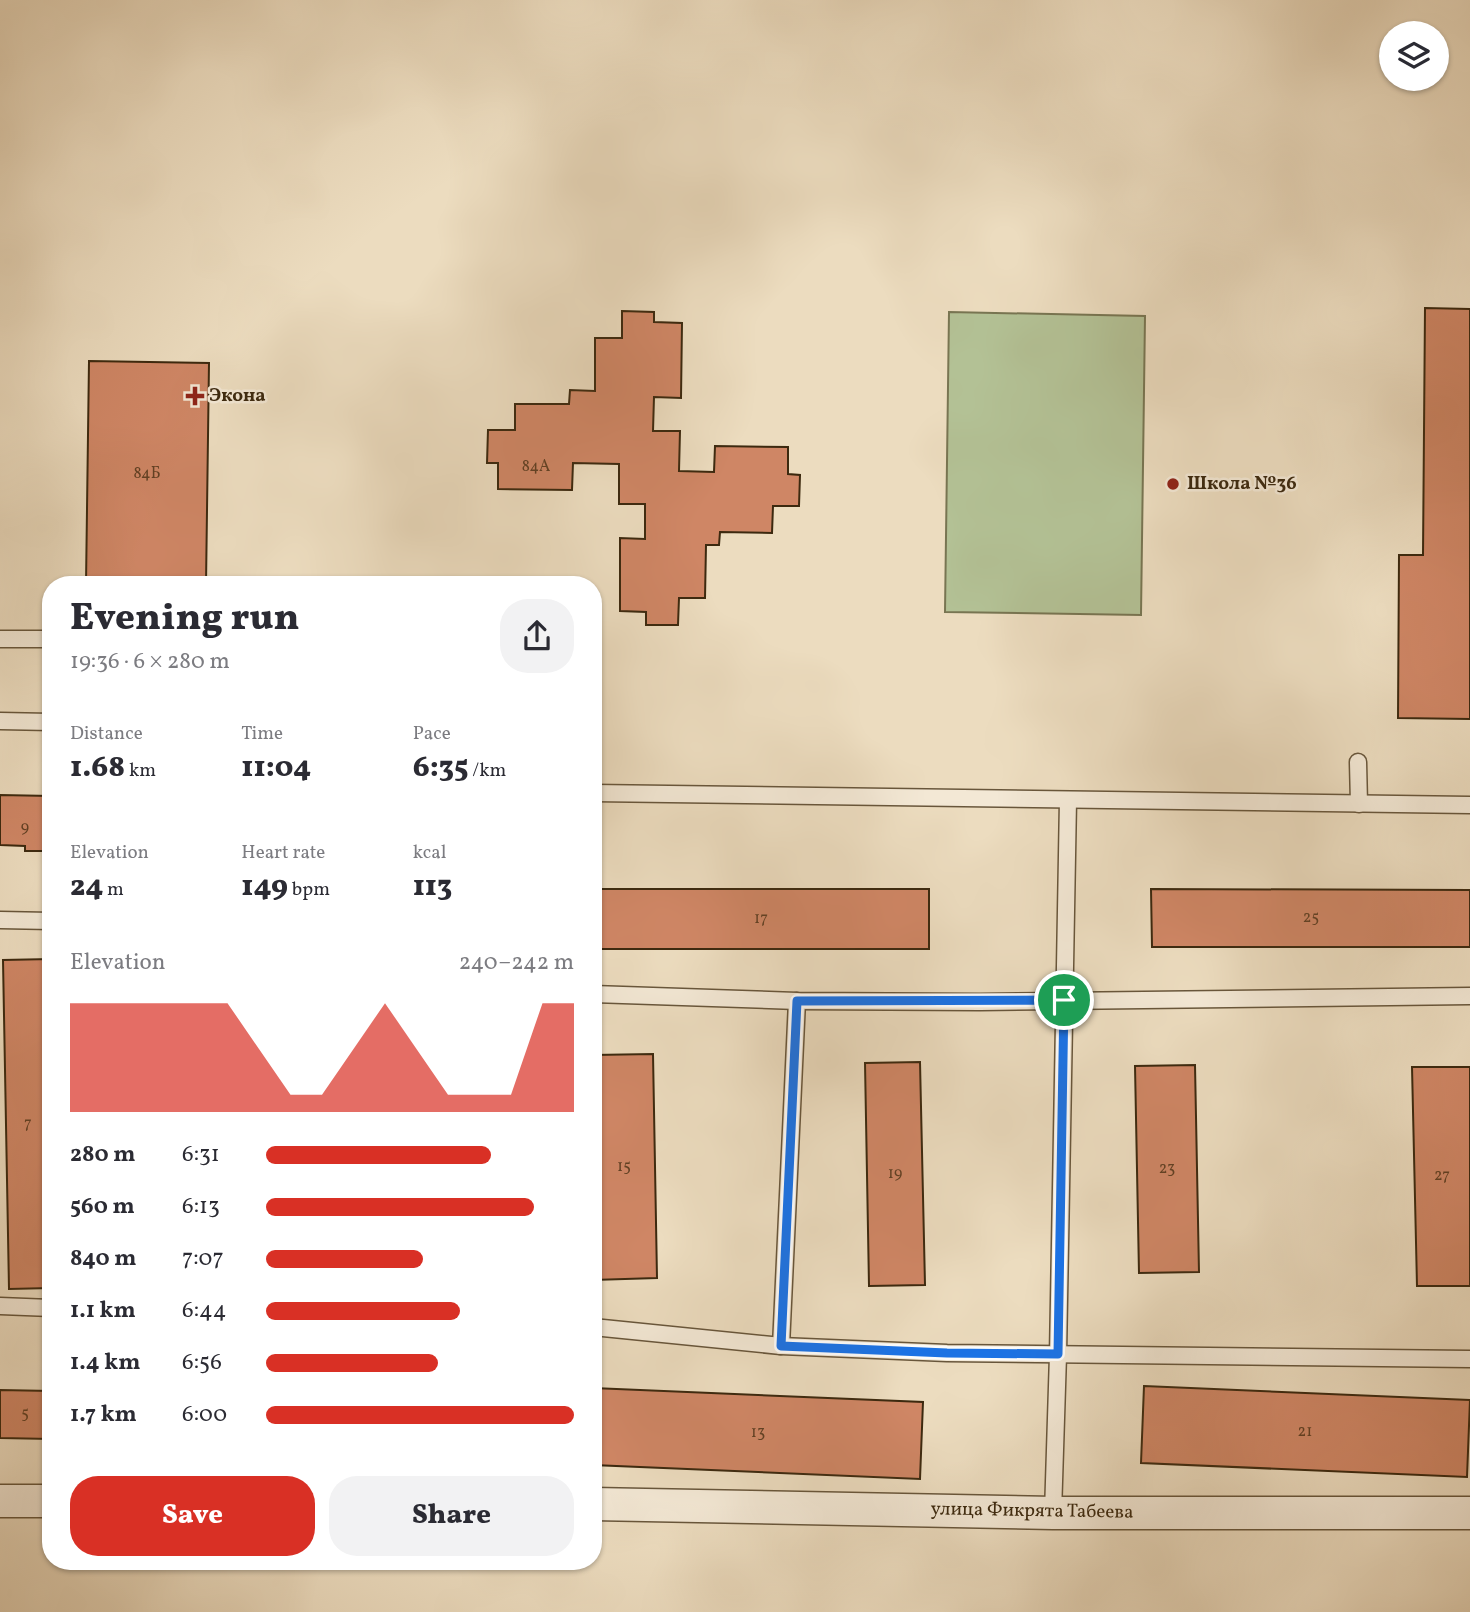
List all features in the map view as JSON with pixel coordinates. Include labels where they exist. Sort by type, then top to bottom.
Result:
[{"type":"street","points":[[0,1501],[42,1501]]},
{"type":"street","name":"улица Фикрята Табеева","points":[[602,1504],[1053,1513],[1470,1513]]},
{"type":"lane","points":[[0,639],[42,639]]},
{"type":"lane","points":[[0,721],[42,722]]},
{"type":"lane","points":[[1358,762],[1359,804]]},
{"type":"lane","points":[[602,793],[1470,805]]},
{"type":"lane","points":[[1053,1513],[1068,800]]},
{"type":"lane","points":[[0,920],[42,921]]},
{"type":"lane","points":[[602,994],[797,1001],[1470,996]]},
{"type":"lane","points":[[781,1346],[797,1001]]},
{"type":"lane","points":[[0,1306],[42,1308]]},
{"type":"lane","points":[[602,1328],[781,1346],[947,1353],[1470,1359]]},
{"type":"green space","points":[[949,312],[1145,316],[1141,615],[945,612]]},
{"type":"building","points":[[1425,308],[1470,309],[1470,719],[1398,718],[1399,555],[1423,555]]},
{"type":"building","points":[[622,311],[654,312],[654,322],[682,323],[681,398],[654,397],[653,431],[680,431],[679,471],[714,472],[715,446],[788,447],[788,474],[800,475],[799,506],[773,506],[772,533],[720,532],[719,545],[706,545],[705,598],[679,598],[678,625],[646,625],[646,612],[620,611],[620,538],[645,539],[645,504],[619,504],[619,464],[573,463],[572,490],[498,489],[498,463],[487,463],[488,430],[515,430],[515,404],[569,404],[570,390],[595,391],[595,338],[622,338]]},
{"type":"building","points":[[89,361],[209,363],[206,576],[86,576]]},
{"type":"building","points":[[0,795],[42,796],[42,851],[25,851],[25,846],[0,845]]},
{"type":"building","points":[[602,889],[929,889],[929,949],[602,949]]},
{"type":"building","points":[[1151,889],[1470,890],[1470,947],[1152,947]]},
{"type":"building","points":[[42,959],[42,1288],[9,1289],[3,960]]},
{"type":"building","points":[[653,1054],[657,1278],[602,1280],[602,1055]]},
{"type":"building","points":[[920,1062],[925,1285],[869,1286],[865,1063]]},
{"type":"building","points":[[1195,1065],[1199,1272],[1139,1273],[1135,1066]]},
{"type":"building","points":[[1412,1067],[1470,1067],[1470,1286],[1417,1286]]},
{"type":"building","points":[[1144,1386],[1470,1400],[1467,1477],[1141,1463]]},
{"type":"building","points":[[602,1388],[923,1402],[920,1479],[602,1465]]},
{"type":"building","points":[[0,1390],[42,1391],[42,1439],[0,1438]]},
{"type":"place","name":"Экона","points":[[195,396]]},
{"type":"place","name":"Школа №36","points":[[1173,484]]},
{"type":"route","points":[[1064,1000],[1058,1354],[947,1353],[781,1346],[797,1001],[1064,1000]]}]
